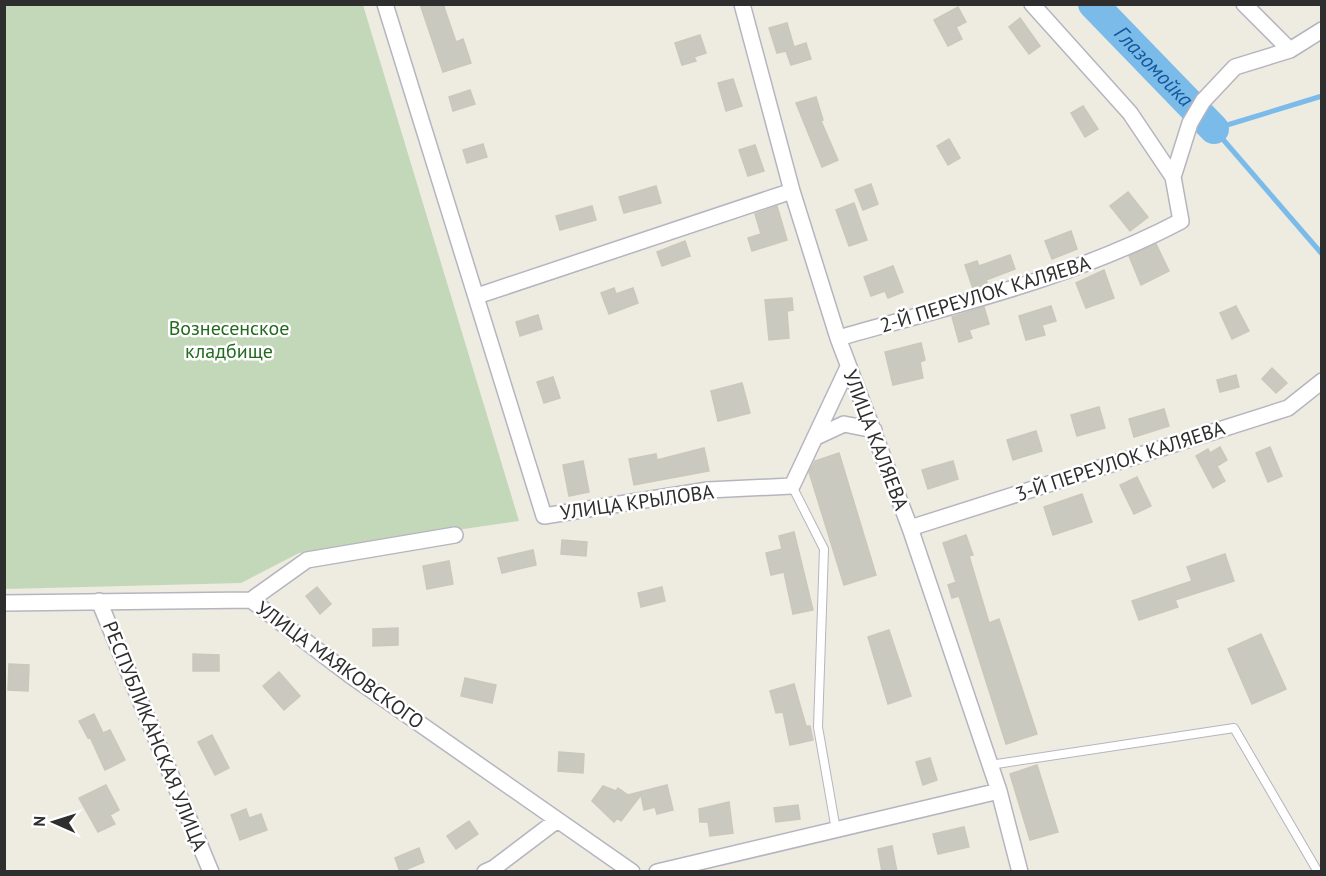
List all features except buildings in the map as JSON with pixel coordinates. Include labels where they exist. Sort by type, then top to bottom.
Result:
[{"type":"street","name":"УЛИЦА КРЫЛОВА","points":[[385,4],[544,516],[708,490],[792,486]]},
{"type":"street","name":"УЛИЦА КАЛЯЕВА","points":[[742,4],[792,191],[838,338],[910,528],[999,791],[1020,872]]},
{"type":"street","name":"2-Й ПЕРЕУЛОК КАЛЯЕВА","points":[[838,338],[1047,279],[1136,244],[1181,220],[1173,177],[1130,112],[1032,4]]},
{"type":"street","points":[[1244,4],[1290,50]]},
{"type":"street","points":[[1173,177],[1190,123],[1203,101],[1235,67],[1290,50],[1322,30]]},
{"type":"street","points":[[477,296],[792,191]]},
{"type":"street","points":[[792,486],[848,367]]},
{"type":"street","name":"3-Й ПЕРЕУЛОК КАЛЯЕВА","points":[[910,528],[1288,408],[1322,381]]},
{"type":"street","points":[[816,436],[844,424],[873,430]]},
{"type":"street","points":[[251,600],[307,560],[455,535]]},
{"type":"street","name":"УЛИЦА МАЯКОВСКОГО","points":[[4,603],[251,600],[350,675],[632,872]]},
{"type":"street","name":"РЕСПУБЛИКАНСКАЯ УЛИЦА","points":[[99,601],[211,872]]},
{"type":"street","points":[[657,872],[999,791]]},
{"type":"street","points":[[485,872],[494,868],[556,821]]},
{"type":"lane","points":[[792,486],[824,549],[818,727],[836,830]]},
{"type":"lane","points":[[990,765],[1234,728],[1318,872]]},
{"type":"green space","name":"Вознесенское кладбище","points":[[4,5],[363,5],[519,521],[299,553],[241,583],[5,589]]},
{"type":"waterway","name":"Глазомойка","points":[[1093,4],[1214,129]]},
{"type":"waterway","name":"Глазомойка","points":[[1322,96],[1214,129],[1322,254]]}]
